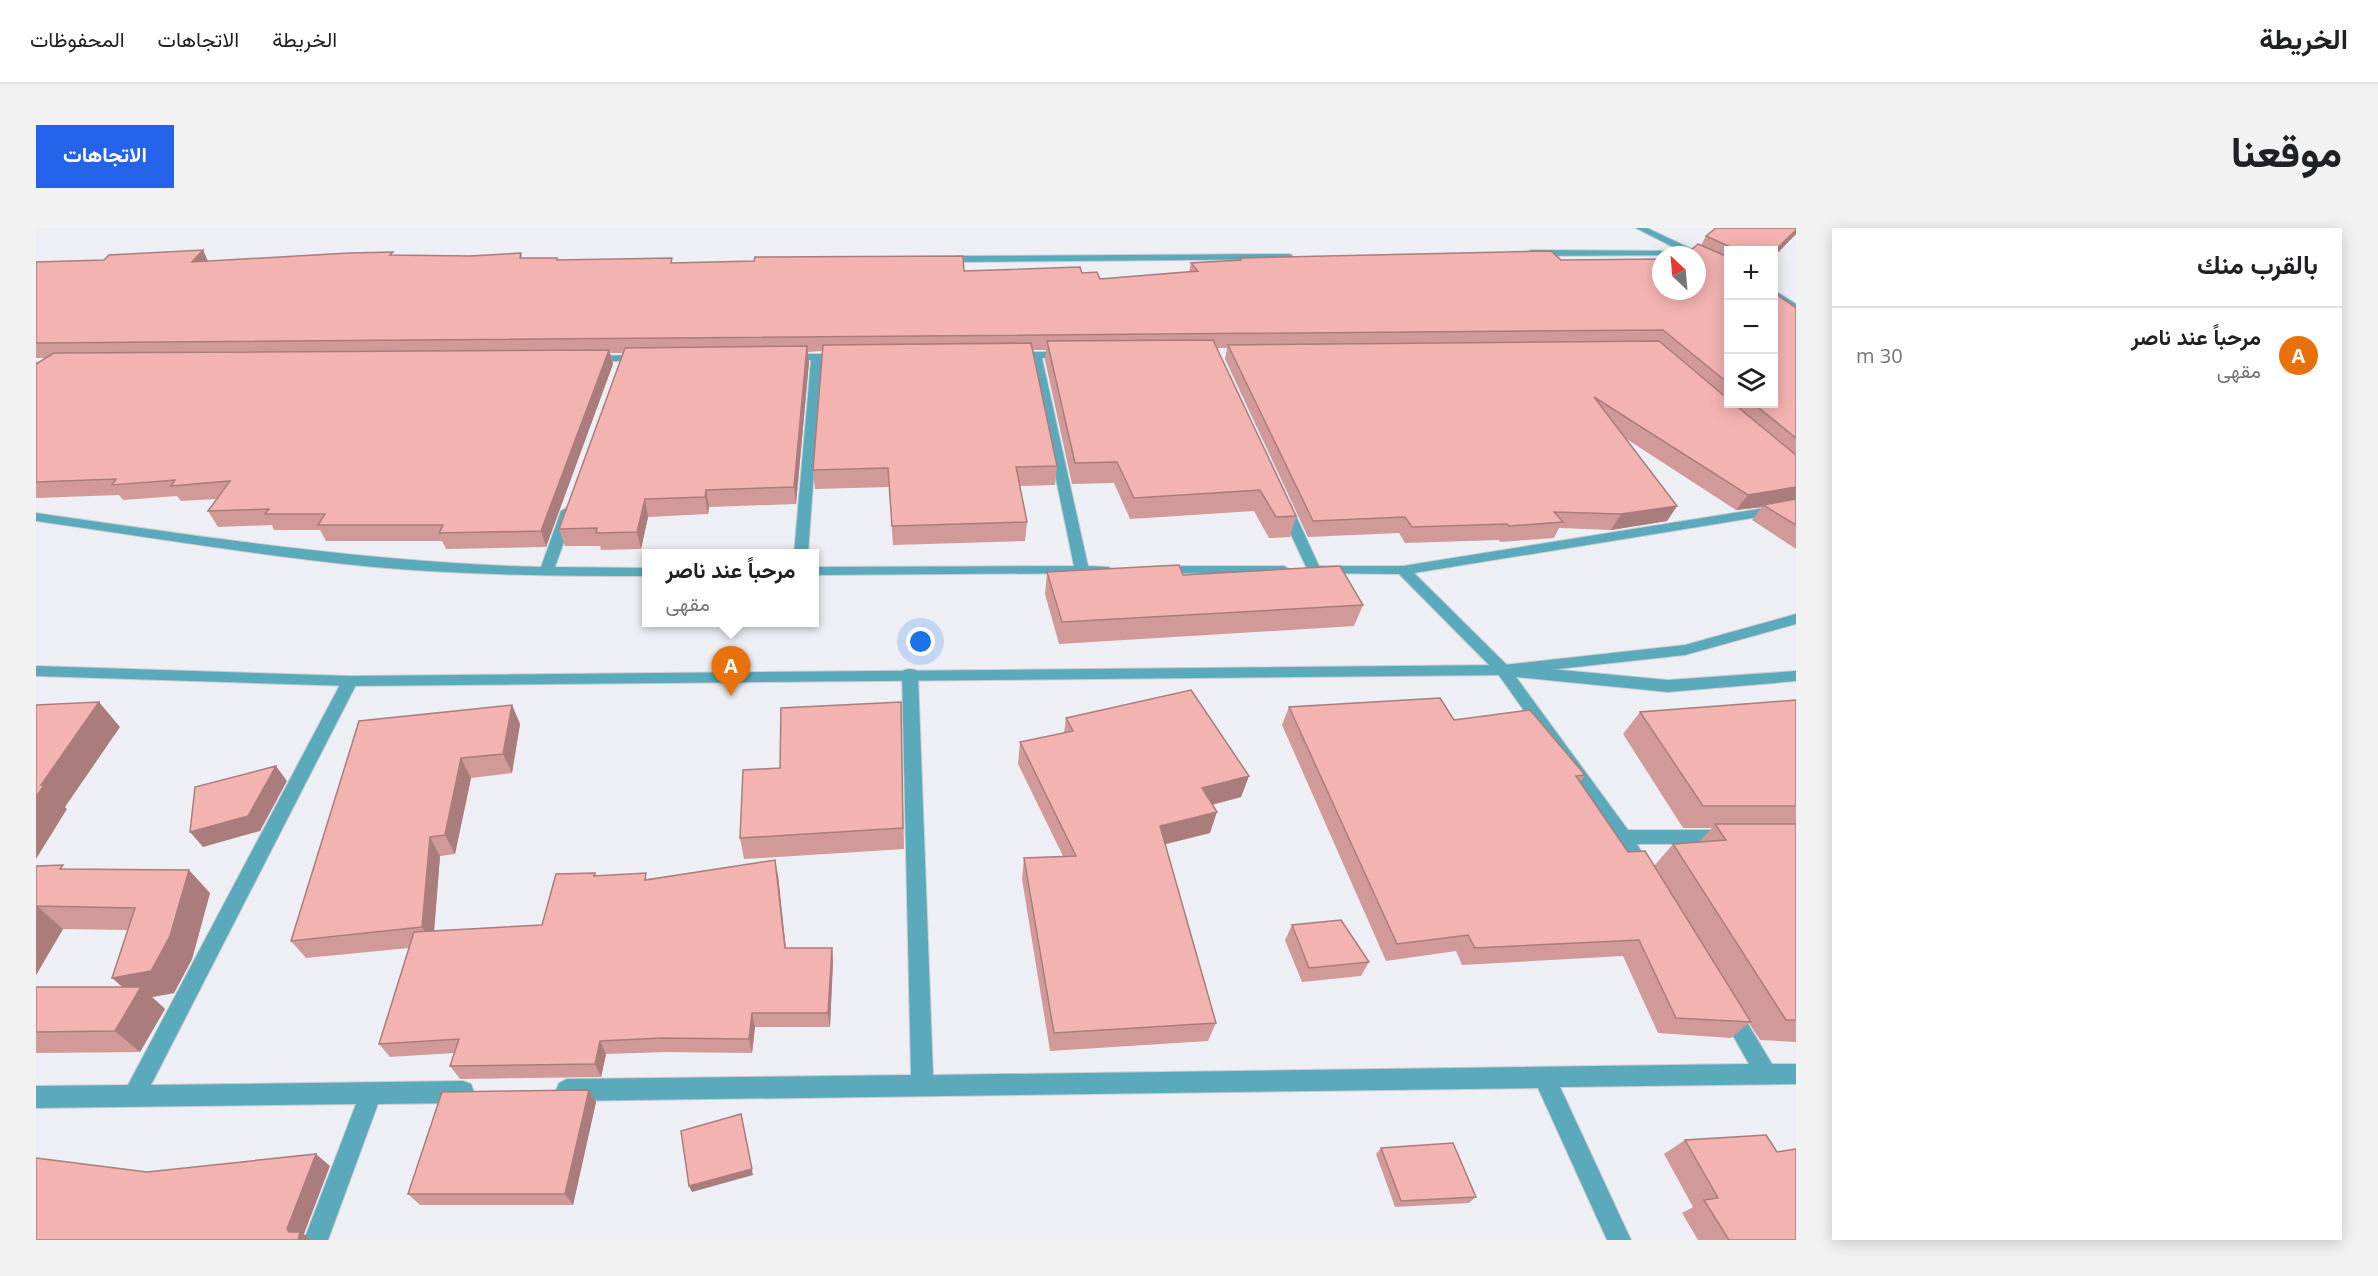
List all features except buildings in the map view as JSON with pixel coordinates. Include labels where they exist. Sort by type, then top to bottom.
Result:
[{"type":"street","points":[[1640,228],[1678,246]]},
{"type":"street","points":[[1516,252],[1652,254]]},
{"type":"street","points":[[957,259],[1296,257]]},
{"type":"street","points":[[1706,259],[1724,267]]},
{"type":"street","points":[[1778,296],[1796,309]]},
{"type":"street","points":[[1036,355],[1082,570]]},
{"type":"street","points":[[1001,356],[1083,355]]},
{"type":"street","points":[[771,357],[852,357]]},
{"type":"street","points":[[801,549],[817,357]]},
{"type":"street","points":[[575,359],[621,364],[657,358]]},
{"type":"street","points":[[546,572],[574,493]]},
{"type":"street","points":[[1279,494],[1314,570]]},
{"type":"street","points":[[1151,570],[1403,570],[1796,507]]},
{"type":"street","points":[[36,517],[324,556],[423,566],[546,572],[642,572]]},
{"type":"street","points":[[819,571],[1117,570]]},
{"type":"street","points":[[1403,570],[1503,670],[1623,837],[1653,886]]},
{"type":"street","points":[[36,671],[350,681],[1503,670],[1685,650],[1796,619]]},
{"type":"street","points":[[1503,670],[1668,686],[1796,676]]},
{"type":"street","points":[[910,675],[922,1085]]},
{"type":"street","points":[[134,1096],[350,681]]},
{"type":"street","points":[[1623,837],[1738,837]]},
{"type":"street","points":[[1719,995],[1767,1075]]},
{"type":"street","points":[[551,1091],[1796,1074]]},
{"type":"street","points":[[1544,1077],[1619,1240]]},
{"type":"street","points":[[36,1097],[479,1092]]},
{"type":"street","points":[[316,1240],[371,1093]]},
{"type":"place","name":"مرحباً عند ناصر","points":[[731,696]]}]
